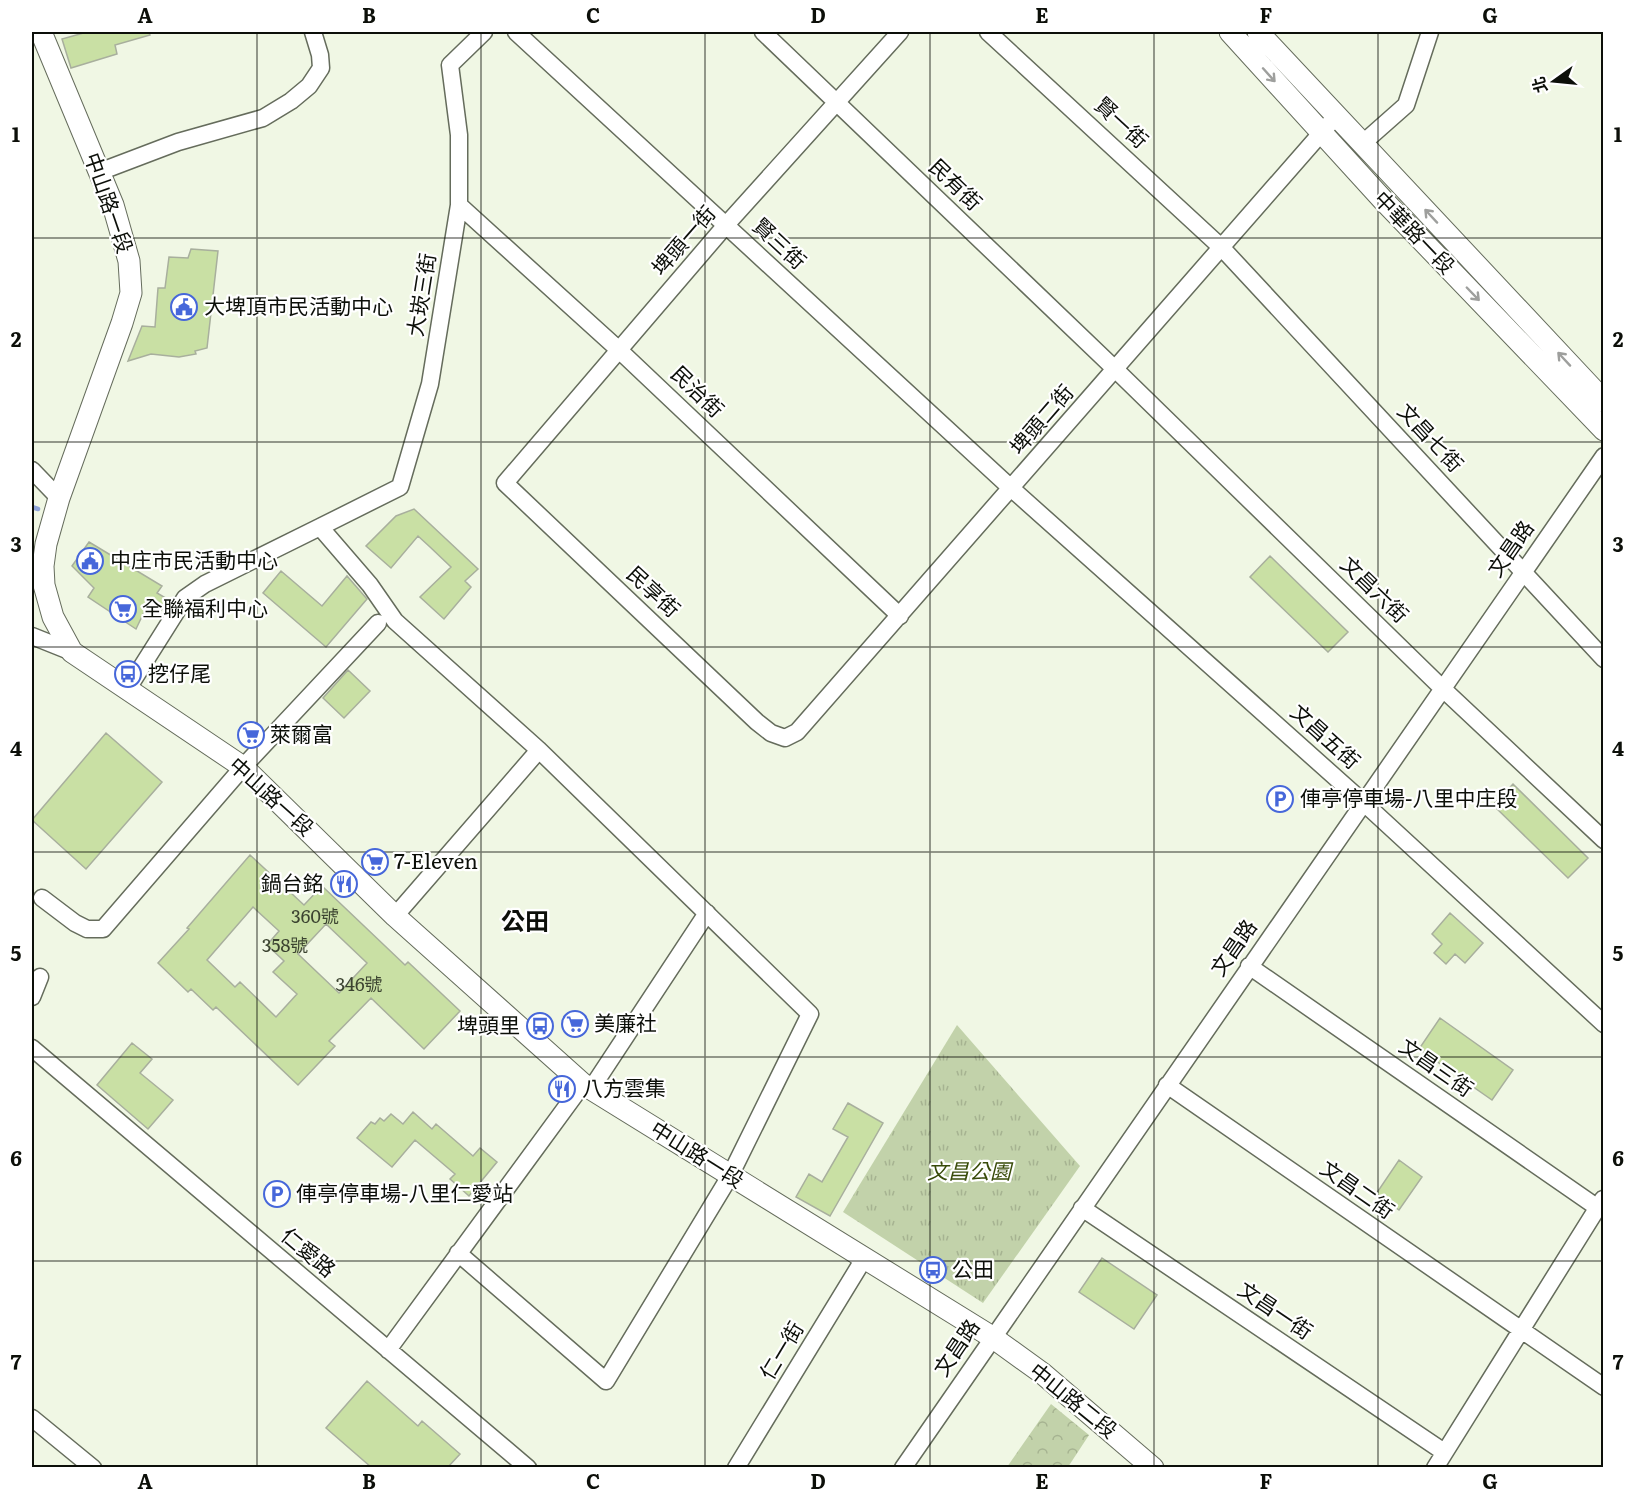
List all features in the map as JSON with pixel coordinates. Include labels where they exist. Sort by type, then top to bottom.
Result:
[{"type":"main road","name":"中山路一段","points":[[41,32],[113,205],[129,261],[131,293],[59,498],[46,544],[43,566],[44,585],[53,617],[72,652],[243,767],[395,916],[587,1086],[992,1337]]},
{"type":"main road","name":"中華路一段","points":[[1230,32],[1383,200],[1604,430]]},
{"type":"main road","name":"中華路一段","points":[[1258,32],[1604,402]]},
{"type":"main road","name":"中山路二段","points":[[992,1337],[1042,1373],[1153,1467]]},
{"type":"street","points":[[99,172],[178,142],[263,118],[291,101],[309,86],[321,68],[320,55],[313,32]]},
{"type":"street","name":"大崁三街","points":[[127,690],[185,598],[205,584],[400,487],[430,384],[459,205],[459,135],[450,65],[484,32]]},
{"type":"street","name":"賢三街","points":[[516,32],[1011,489]]},
{"type":"street","name":"民有街","points":[[763,32],[1116,370]]},
{"type":"street","name":"埤頭一街","points":[[505,483],[726,225],[900,32]]},
{"type":"street","name":"賢一街","points":[[988,32],[1222,248]]},
{"type":"street","points":[[1363,143],[1406,105],[1430,32]]},
{"type":"street","name":"埤頭二街","points":[[771,733],[785,738],[797,732],[1337,115]]},
{"type":"street","name":"民治街","points":[[459,205],[620,350],[900,616]]},
{"type":"street","name":"文昌七街","points":[[1222,248],[1604,659]]},
{"type":"street","name":"文昌六街","points":[[1116,370],[1442,688],[1604,840]]},
{"type":"street","name":"文昌路","points":[[903,1467],[1604,456]]},
{"type":"street","points":[[32,470],[59,498]]},
{"type":"street","name":"民享街","points":[[505,483],[771,733]]},
{"type":"street","name":"文昌五街","points":[[1011,489],[1363,802],[1604,1024]]},
{"type":"street","points":[[320,527],[370,585],[395,621],[539,750],[810,1014],[730,1176],[606,1381],[458,1253]]},
{"type":"street","points":[[42,898],[75,923],[87,929],[103,929],[243,767],[378,623]]},
{"type":"street","points":[[32,636],[72,652]]},
{"type":"street","points":[[395,916],[539,750]]},
{"type":"street","points":[[388,1350],[458,1253],[587,1086],[707,913]]},
{"type":"street","name":"文昌三街","points":[[1249,966],[1601,1203]]},
{"type":"street","points":[[32,997],[40,977]]},
{"type":"street","name":"仁愛路","points":[[32,1048],[528,1467]]},
{"type":"street","name":"文昌二街","points":[[1167,1085],[1604,1387]]},
{"type":"street","points":[[1435,1467],[1601,1203]]},
{"type":"street","name":"文昌一街","points":[[1082,1208],[1444,1452]]},
{"type":"street","name":"仁一街","points":[[736,1467],[865,1257]]},
{"type":"street","points":[[32,1418],[93,1467]]},
{"type":"green space","name":"文昌公園","points":[[957,1025],[1080,1166],[983,1303],[843,1212]]},
{"type":"green space","points":[[1051,1404],[1089,1435],[1068,1467],[1007,1467]]},
{"type":"building","points":[[87,32],[149,32],[150,35],[115,45],[117,54],[71,68],[62,39]]},
{"type":"building","name":"大埤頂市民活動中心","points":[[191,249],[218,251],[207,348],[195,351],[196,354],[179,357],[151,354],[128,361],[142,326],[155,327],[158,288],[165,288],[169,257],[188,258]]},
{"type":"building","points":[[414,509],[478,569],[465,581],[471,587],[444,619],[420,597],[451,567],[430,547],[418,536],[391,568],[366,546],[396,516]]},
{"type":"building","points":[[89,542],[162,586],[157,593],[169,600],[158,614],[146,608],[136,629],[88,597],[94,588],[72,566]]},
{"type":"building","points":[[1270,556],[1348,632],[1328,652],[1250,577]]},
{"type":"building","points":[[281,571],[322,606],[347,576],[367,599],[326,647],[263,593]]},
{"type":"building","points":[[348,670],[370,691],[344,718],[323,698]]},
{"type":"building","points":[[106,733],[162,782],[86,869],[32,820]]},
{"type":"building","points":[[1513,784],[1588,858],[1568,878],[1493,805]]},
{"type":"building","points":[[250,855],[304,905],[322,886],[405,965],[408,962],[460,1011],[424,1049],[371,998],[329,1041],[335,1046],[298,1085],[216,1007],[213,1010],[191,989],[188,992],[158,963],[189,929],[187,928]],"holes":[[[253,907],[279,931],[267,945],[284,961],[273,972],[297,994],[276,1017],[240,982],[235,987],[207,960]],[[326,924],[367,963],[339,993],[298,954]]]},
{"type":"building","points":[[1450,913],[1483,943],[1465,963],[1455,954],[1446,964],[1434,953],[1442,944],[1432,934]]},
{"type":"building","points":[[1440,1018],[1513,1070],[1492,1100],[1419,1049]]},
{"type":"building","points":[[132,1043],[152,1059],[140,1073],[173,1100],[148,1129],[97,1085]]},
{"type":"building","points":[[848,1103],[883,1123],[830,1216],[796,1197],[809,1174],[822,1182],[848,1137],[833,1129]]},
{"type":"building","points":[[413,1112],[432,1129],[436,1124],[473,1156],[480,1148],[497,1162],[469,1196],[450,1179],[455,1174],[415,1140],[392,1167],[357,1138],[371,1122],[375,1124],[380,1118],[384,1121],[391,1114],[403,1124]]},
{"type":"building","points":[[1399,1160],[1422,1177],[1399,1210],[1376,1194]]},
{"type":"building","points":[[1102,1258],[1157,1295],[1134,1329],[1079,1292]]},
{"type":"building","points":[[367,1381],[418,1426],[422,1421],[460,1454],[448,1467],[371,1467],[326,1428]]},
{"type":"waterway","points":[[32,507],[38,509]]},
{"type":"place","name":"大埤頂市民活動中心","points":[[184,307]]},
{"type":"place","name":"中庄市民活動中心","points":[[90,561]]},
{"type":"place","name":"全聯福利中心","points":[[123,609]]},
{"type":"place","name":"挖仔尾","points":[[128,674]]},
{"type":"place","name":"萊爾富","points":[[251,735]]},
{"type":"place","name":"俥亭停車場-八里中庄段","points":[[1280,799]]},
{"type":"place","name":"7-Eleven","points":[[375,862]]},
{"type":"place","name":"鍋台銘","points":[[344,884]]},
{"type":"place","name":"美廉社","points":[[575,1024]]},
{"type":"place","name":"埤頭里","points":[[540,1026]]},
{"type":"place","name":"八方雲集","points":[[562,1089]]},
{"type":"place","name":"俥亭停車場-八里仁愛站","points":[[277,1194]]},
{"type":"place","name":"公田","points":[[933,1270]]},
{"type":"district","name":"公田","points":[[525,922]]}]
